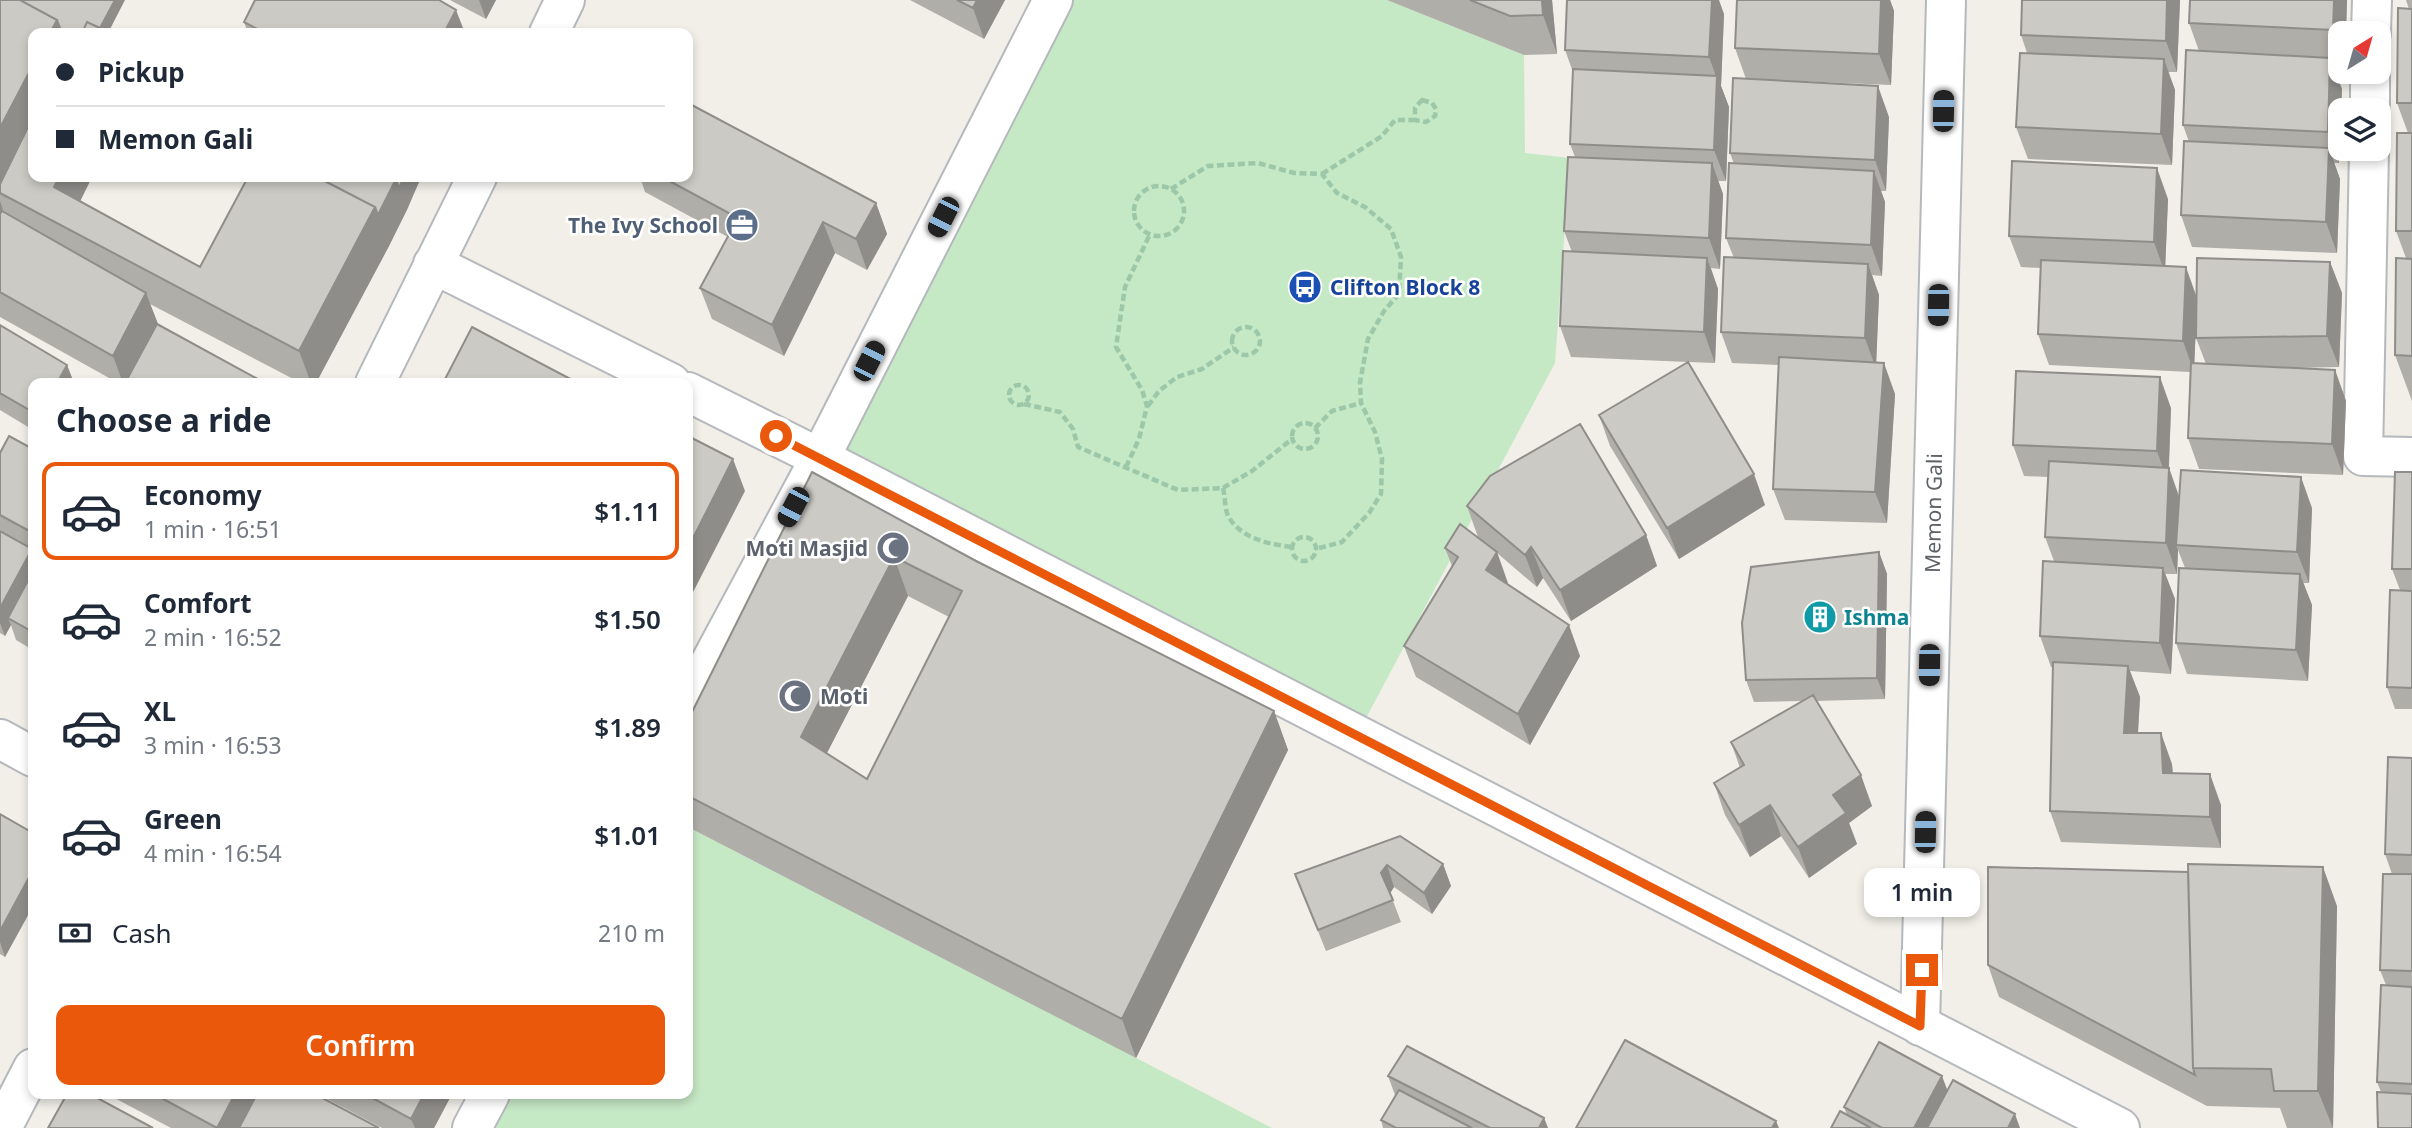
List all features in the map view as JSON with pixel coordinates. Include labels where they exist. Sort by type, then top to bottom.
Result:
[{"type":"street","points":[[551,28],[565,0]]},
{"type":"street","points":[[693,695],[820,458],[1053,0]]},
{"type":"street","name":"Memon Gali","points":[[1920,1026],[1946,0]]},
{"type":"street","points":[[2371,21],[2372,0]]},
{"type":"street","points":[[2369,161],[2363,456],[2412,457]]},
{"type":"street","points":[[377,378],[474,182]]},
{"type":"street","points":[[433,264],[661,378]]},
{"type":"street","points":[[693,394],[1920,1026],[2096,1123]]},
{"type":"street","points":[[0,739],[28,754]]},
{"type":"street","points":[[2,1128],[28,1078]]},
{"type":"street","points":[[472,1128],[486,1099]]},
{"type":"path","points":[[1171,189],[1208,166],[1258,163],[1294,173],[1322,174],[1382,136],[1395,120],[1426,122],[1433,119],[1435,106],[1425,100],[1419,102],[1414,111],[1415,120]]},
{"type":"path","points":[[1315,549],[1312,541],[1306,537],[1298,538],[1292,547],[1294,555],[1300,560],[1310,558],[1315,549],[1342,542],[1369,513],[1381,494],[1382,459],[1375,432],[1361,403],[1360,383],[1368,339],[1384,311],[1399,294],[1401,257],[1391,229],[1365,207],[1337,193],[1322,174]]},
{"type":"path","points":[[1155,186],[1171,189],[1183,202],[1183,218],[1173,232],[1158,236],[1150,234],[1143,230],[1135,217],[1136,201],[1140,194],[1155,186]]},
{"type":"path","points":[[1147,406],[1142,390],[1116,347],[1125,287],[1150,234]]},
{"type":"path","points":[[1246,327],[1258,332],[1260,345],[1254,353],[1241,354],[1234,347],[1233,338],[1237,330],[1246,327]]},
{"type":"path","points":[[1126,467],[1139,439],[1147,406],[1159,391],[1177,377],[1202,369],[1234,347]]},
{"type":"path","points":[[1024,404],[1028,399],[1027,390],[1022,386],[1015,386],[1009,393],[1014,404],[1060,412],[1073,429],[1078,447],[1178,490],[1223,488],[1252,471],[1292,439]]},
{"type":"path","points":[[1315,428],[1332,411],[1361,403]]},
{"type":"path","points":[[1299,424],[1308,424],[1315,428],[1317,440],[1308,449],[1300,449],[1292,439],[1293,430],[1299,424]]},
{"type":"path","points":[[1223,488],[1228,516],[1245,534],[1264,543],[1292,547]]},
{"type":"green space","points":[[1053,0],[1387,0],[1524,55],[1525,153],[1570,158],[1555,363],[1357,735],[820,458]]},
{"type":"green space","points":[[693,830],[1272,1128],[481,1128],[496,1099],[693,1099]]},
{"type":"building","points":[[0,0],[20,0],[57,20],[53,28],[28,28],[28,75],[0,128]]},
{"type":"building","points":[[20,0],[115,0],[100,28],[87,22],[84,28],[60,28],[57,20]]},
{"type":"building","points":[[255,0],[439,0],[456,10],[447,28],[255,28],[244,22]]},
{"type":"building","points":[[957,0],[977,0],[973,8]]},
{"type":"building","points":[[1470,0],[1542,0],[1543,15],[1510,16]]},
{"type":"building","points":[[1567,0],[1712,0],[1709,57],[1565,50]]},
{"type":"building","points":[[1737,0],[1881,0],[1879,54],[1735,48]]},
{"type":"building","points":[[2022,0],[2167,0],[2166,41],[2021,35]]},
{"type":"building","points":[[2190,0],[2334,0],[2333,21],[2328,21],[2328,30],[2189,23]]},
{"type":"building","points":[[2398,8],[2412,9],[2412,103],[2397,103]]},
{"type":"building","points":[[87,22],[100,28],[84,28]]},
{"type":"building","points":[[2186,50],[2328,58],[2328,132],[2183,125]]},
{"type":"building","points":[[2020,53],[2164,59],[2161,134],[2016,127]]},
{"type":"building","points":[[1573,69],[1717,76],[1714,150],[1570,144]]},
{"type":"building","points":[[1733,78],[1878,86],[1875,160],[1730,153]]},
{"type":"building","points":[[693,106],[876,203],[856,239],[823,222],[772,325],[700,288],[738,218],[671,182],[693,182]]},
{"type":"building","points":[[28,127],[28,182],[56,182],[54,187],[200,267],[245,182],[327,182],[375,207],[299,351],[0,193],[0,184]]},
{"type":"building","points":[[2397,133],[2412,133],[2412,231],[2396,231]]},
{"type":"building","points":[[2184,141],[2328,148],[2326,222],[2181,215]]},
{"type":"building","points":[[1568,157],[1712,163],[1709,238],[1564,231]]},
{"type":"building","points":[[2012,161],[2157,168],[2154,242],[2009,236]]},
{"type":"building","points":[[1729,163],[1874,171],[1871,245],[1726,238]]},
{"type":"building","points":[[327,182],[394,182],[378,215],[375,207]]},
{"type":"building","points":[[2,211],[146,293],[113,356],[0,292]]},
{"type":"building","points":[[1563,251],[1707,258],[1704,332],[1560,326]]},
{"type":"building","points":[[1724,257],[1868,264],[1865,338],[1721,332]]},
{"type":"building","points":[[2197,258],[2330,262],[2327,336],[2196,338]]},
{"type":"building","points":[[2396,258],[2412,259],[2412,356],[2395,355]]},
{"type":"building","points":[[2041,260],[2186,267],[2183,341],[2038,334]]},
{"type":"building","points":[[157,324],[256,378],[128,378]]},
{"type":"building","points":[[0,325],[67,365],[60,378],[28,378],[28,409],[0,393]]},
{"type":"building","points":[[472,327],[569,378],[446,378]]},
{"type":"building","points":[[1779,357],[1884,363],[1875,492],[1773,489]]},
{"type":"building","points":[[1688,362],[1754,474],[1667,528],[1599,415]]},
{"type":"building","points":[[2191,363],[2335,370],[2332,444],[2188,438]]},
{"type":"building","points":[[2016,371],[2160,377],[2157,451],[2013,445]]},
{"type":"building","points":[[1580,424],[1646,535],[1560,590],[1531,547],[1525,555],[1467,506],[1490,476]]},
{"type":"building","points":[[9,436],[28,446],[28,530],[0,515],[0,453]]},
{"type":"building","points":[[693,439],[733,459],[693,538]]},
{"type":"building","points":[[2049,461],[2169,468],[2166,543],[2045,537]]},
{"type":"building","points":[[2181,470],[2301,477],[2297,552],[2176,545]]},
{"type":"building","points":[[812,472],[976,561],[1274,711],[1122,1019],[693,799],[693,710]],"holes":[[[894,557],[962,591],[867,779],[801,737]]]},
{"type":"building","points":[[2395,472],[2412,472],[2412,569],[2392,569]]},
{"type":"building","points":[[1460,524],[1497,552],[1486,570],[1569,625],[1518,714],[1404,646],[1458,557],[1445,548]]},
{"type":"building","points":[[0,531],[28,547],[28,556],[0,608]]},
{"type":"building","name":"Ishma","points":[[1879,552],[1877,678],[1746,680],[1742,623],[1751,567]]},
{"type":"building","points":[[2043,561],[2163,568],[2160,643],[2040,636]]},
{"type":"building","points":[[2179,568],[2300,574],[2296,650],[2176,643]]},
{"type":"building","points":[[28,580],[28,629],[8,618]]},
{"type":"building","points":[[2390,590],[2412,591],[2412,688],[2387,687]]},
{"type":"building","points":[[2053,662],[2128,666],[2124,733],[2161,733],[2163,773],[2210,774],[2210,817],[2050,811]]},
{"type":"building","points":[[1813,695],[1861,775],[1833,795],[1846,813],[1798,847],[1770,805],[1739,825],[1714,783],[1744,765],[1731,742]]},
{"type":"building","points":[[2388,757],[2412,758],[2412,855],[2385,854]]},
{"type":"building","points":[[0,814],[28,830],[28,879],[0,931]]},
{"type":"building","points":[[1400,836],[1443,864],[1424,893],[1387,865],[1381,873],[1393,900],[1318,930],[1295,874]]},
{"type":"building","points":[[2188,864],[2323,867],[2318,1091],[2274,1091],[2271,1069],[2193,1068]]},
{"type":"building","points":[[1988,867],[2188,872],[2195,1075],[1988,965]]},
{"type":"building","points":[[2383,874],[2412,874],[2412,971],[2380,970]]},
{"type":"building","points":[[2381,985],[2412,987],[2412,1084],[2377,1082]]},
{"type":"building","points":[[1625,1040],[1776,1121],[1772,1128],[1576,1128]]},
{"type":"building","points":[[1879,1042],[1942,1076],[1914,1128],[1882,1128],[1844,1107]]},
{"type":"building","points":[[1407,1046],[1544,1118],[1539,1128],[1490,1128],[1388,1076]]},
{"type":"building","points":[[1953,1080],[2015,1114],[2008,1128],[1927,1128]]},
{"type":"building","points":[[1399,1090],[1472,1128],[1396,1128],[1381,1120]]},
{"type":"building","points":[[2377,1092],[2412,1094],[2412,1128],[2378,1128]]},
{"type":"building","points":[[64,1099],[99,1099],[153,1128],[48,1128]]},
{"type":"building","points":[[163,1099],[232,1099],[217,1128]]},
{"type":"building","points":[[254,1099],[324,1099],[379,1128],[239,1128]]},
{"type":"building","points":[[374,1099],[421,1099],[411,1119]]},
{"type":"building","points":[[1840,1111],[1871,1128],[1831,1128]]},
{"type":"place","name":"The Ivy School","points":[[742,225]]},
{"type":"place","name":"Clifton Block 8","points":[[1305,287]]},
{"type":"place","name":"Moti Masjid","points":[[893,548]]},
{"type":"place","name":"Ishma","points":[[1820,617]]},
{"type":"place","name":"Moti","points":[[795,696]]},
{"type":"route","points":[[776,436],[1920,1026],[1922,970]]}]
